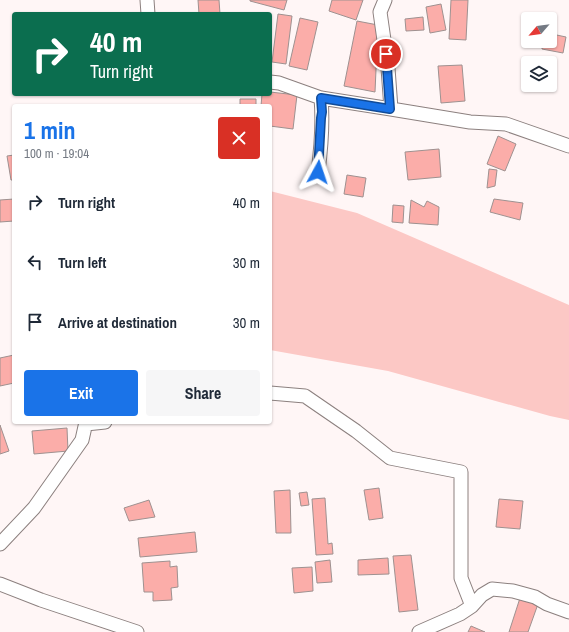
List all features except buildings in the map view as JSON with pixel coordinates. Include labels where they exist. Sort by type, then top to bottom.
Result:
[{"type":"street","points":[[147,0],[148,12]]},
{"type":"street","points":[[385,0],[380,12],[388,68],[390,109]]},
{"type":"street","points":[[272,82],[279,83],[321,98],[470,122],[506,124],[569,146]]},
{"type":"street","points":[[318,172],[322,112],[321,98]]},
{"type":"street","points":[[272,393],[305,396],[356,431],[390,458],[461,472],[461,578],[472,606]]},
{"type":"street","points":[[0,544],[34,508],[82,440],[86,424]]},
{"type":"street","points":[[0,584],[120,629],[137,632]]},
{"type":"street","points":[[419,632],[460,614],[472,606],[482,595],[492,589],[513,591],[535,597],[547,604],[569,612]]},
{"type":"shaded area","points":[[272,192],[357,213],[569,305],[569,420],[388,371],[272,350]]},
{"type":"route","points":[[318,172],[322,112],[321,98],[390,109],[386,54]]}]
